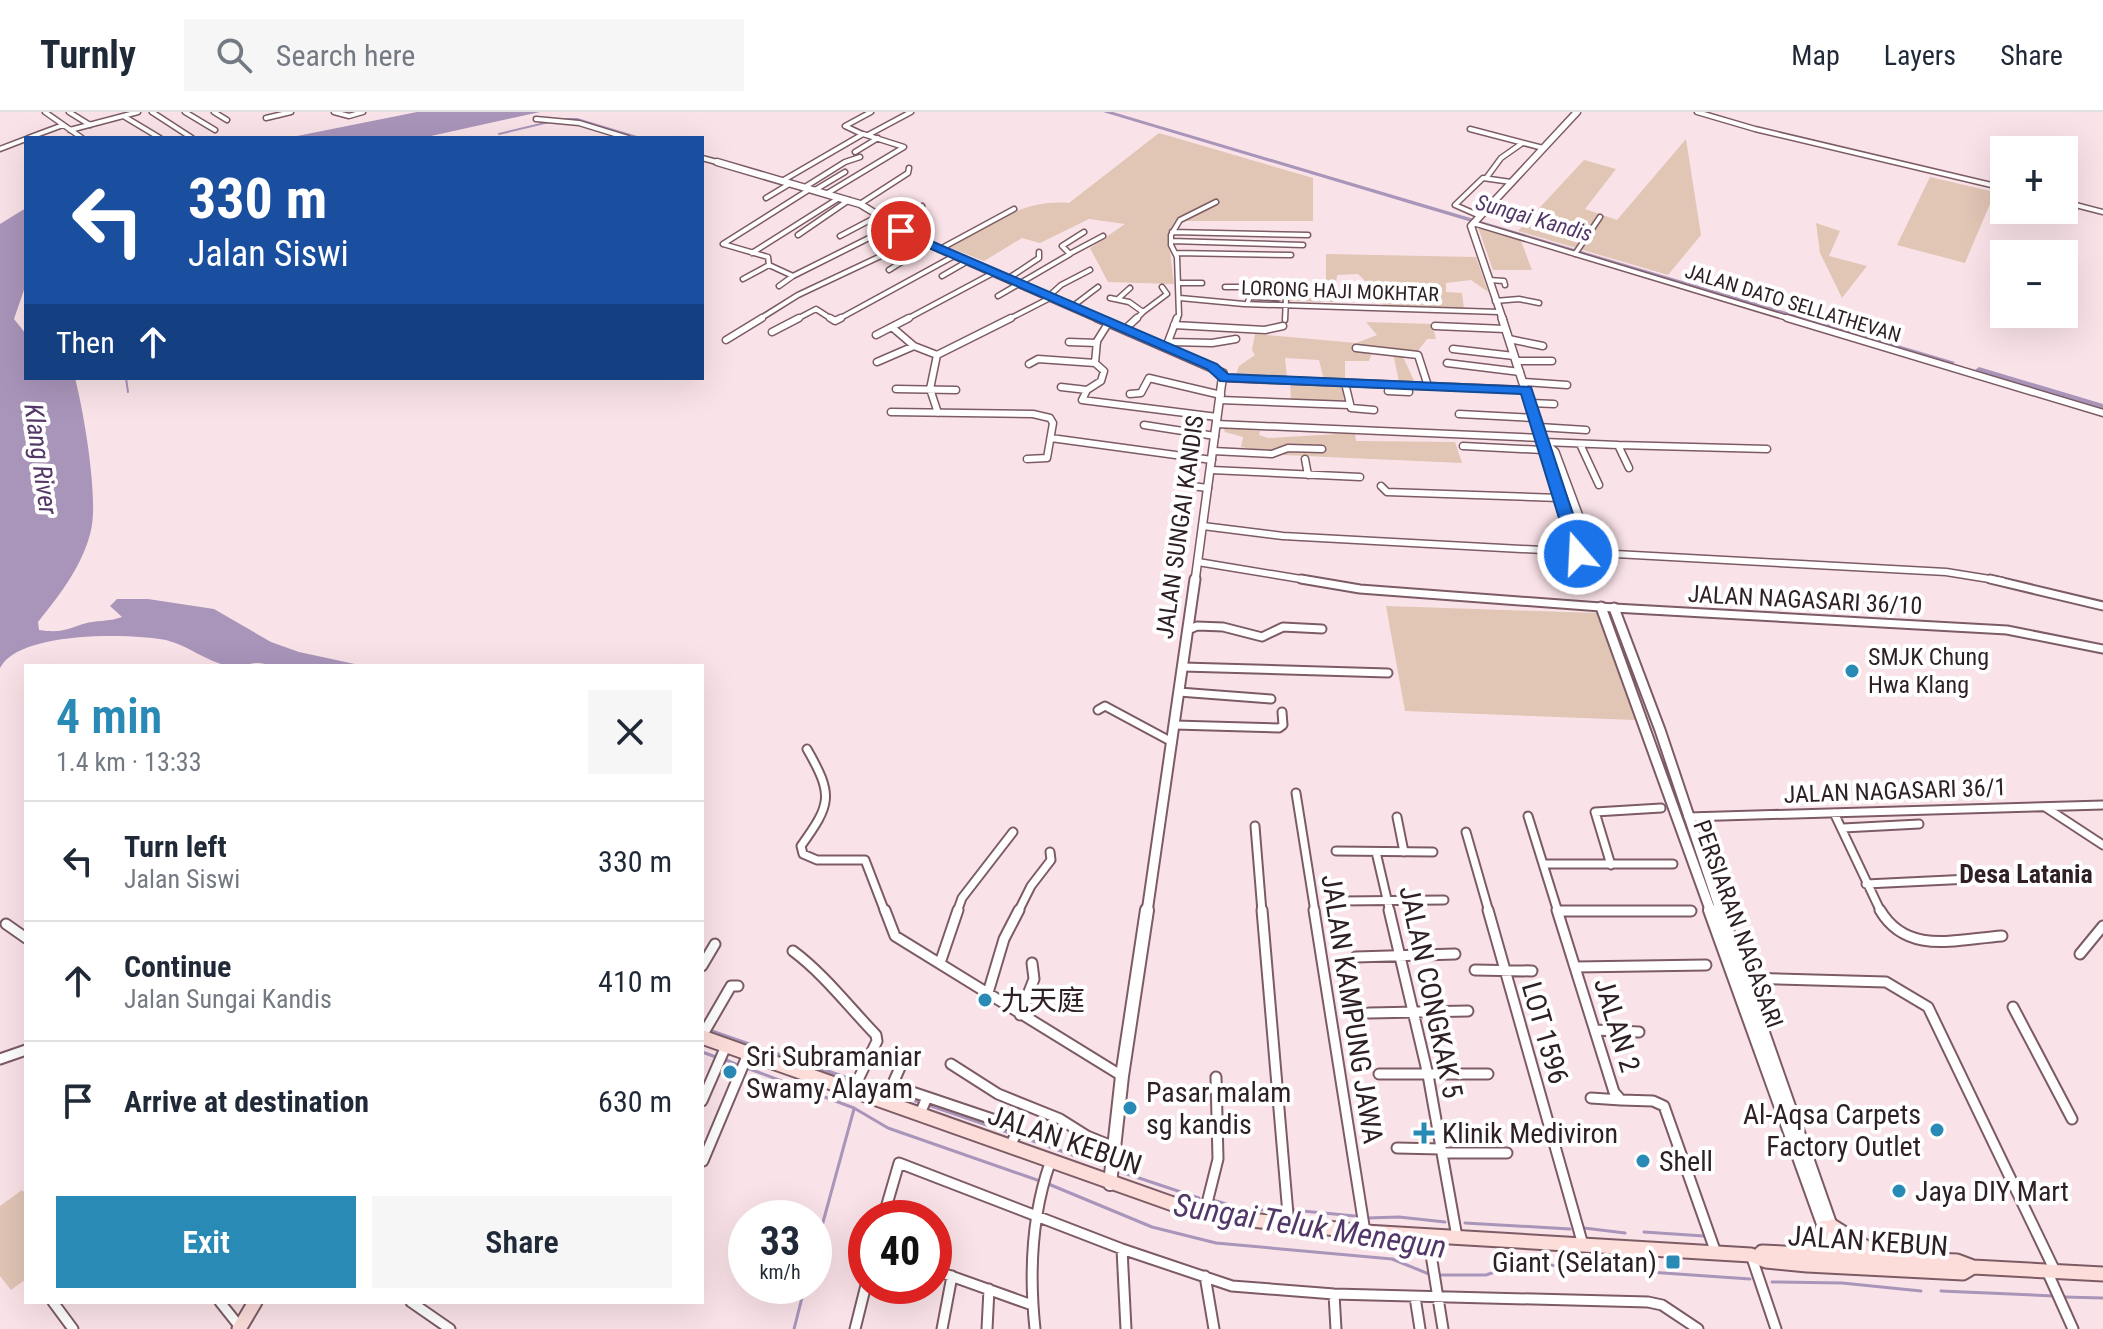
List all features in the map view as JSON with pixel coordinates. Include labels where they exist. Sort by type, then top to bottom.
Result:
[{"type":"main road","name":"JALAN KEBUN","points":[[704,1033],[721,1055],[743,1063],[856,1084],[924,1105],[1014,1139],[1048,1170],[1110,1184],[1204,1215],[1365,1232],[1755,1255],[1766,1261],[1883,1258],[1957,1261],[1973,1267],[2103,1274]]},
{"type":"main road","points":[[1804,1254],[1817,1248],[1828,1227],[1883,1258]]},
{"type":"main road","name":"JALAN KEBUN","points":[[1755,1255],[1762,1252],[1804,1254],[1840,1261],[1963,1273],[1973,1267]]},
{"type":"main road","points":[[240,1328],[254,1304]]},
{"type":"street","points":[[45,112],[79,136]]},
{"type":"street","points":[[69,112],[90,125]]},
{"type":"street","points":[[70,130],[138,112]]},
{"type":"street","points":[[152,112],[189,136]]},
{"type":"street","points":[[185,112],[215,130]]},
{"type":"street","points":[[214,112],[227,120]]},
{"type":"street","points":[[266,118],[291,112]]},
{"type":"street","points":[[334,112],[349,116],[363,112]]},
{"type":"street","points":[[826,194],[904,147],[845,126],[871,112]]},
{"type":"street","points":[[895,112],[905,115]]},
{"type":"street","points":[[766,198],[786,182],[865,135],[911,112]]},
{"type":"street","points":[[1577,112],[1471,226],[1578,554]]},
{"type":"street","points":[[1697,112],[1763,131],[1990,185]]},
{"type":"street","points":[[125,117],[157,136]]},
{"type":"street","points":[[536,119],[579,123],[621,136]]},
{"type":"street","points":[[33,136],[63,125]]},
{"type":"street","points":[[1470,129],[1543,148]]},
{"type":"street","points":[[855,152],[878,138]]},
{"type":"street","points":[[0,149],[24,139]]},
{"type":"street","points":[[1476,220],[1455,205],[1487,177],[1513,146],[1524,143]]},
{"type":"street","points":[[769,265],[768,257],[723,244],[810,189],[845,162],[860,157]]},
{"type":"street","points":[[704,159],[860,204],[930,244],[947,260]]},
{"type":"street","points":[[860,204],[908,173],[909,168]]},
{"type":"street","points":[[810,189],[845,172]]},
{"type":"street","points":[[1487,177],[1511,182]]},
{"type":"street","points":[[752,253],[839,198]]},
{"type":"street","points":[[798,235],[849,200]]},
{"type":"street","points":[[1168,345],[1179,315],[1180,298],[1172,232],[1180,220],[1216,202]]},
{"type":"street","points":[[779,286],[922,206]]},
{"type":"street","points":[[2078,206],[2103,212]]},
{"type":"street","points":[[937,252],[1014,209]]},
{"type":"street","points":[[840,236],[878,216]]},
{"type":"street","points":[[1576,252],[1600,217]]},
{"type":"street","name":"JALAN DATO SELLATHEVAN","points":[[1476,220],[2103,413]]},
{"type":"street","points":[[1071,253],[1062,246],[1084,232]]},
{"type":"street","points":[[1172,232],[1308,235]]},
{"type":"street","points":[[998,296],[1103,236]]},
{"type":"street","points":[[726,340],[798,295],[917,239]]},
{"type":"street","points":[[1171,241],[1303,245]]},
{"type":"street","points":[[889,270],[930,244]]},
{"type":"street","points":[[937,252],[956,255],[1168,345],[1220,371],[1225,378],[1408,386],[1567,385]]},
{"type":"street","points":[[1009,278],[1039,258],[1039,252]]},
{"type":"street","points":[[1175,253],[1291,255]]},
{"type":"street","points":[[772,332],[816,309],[835,321],[956,255]]},
{"type":"street","points":[[942,276],[968,261]]},
{"type":"street","points":[[769,265],[793,276]]},
{"type":"street","points":[[743,279],[769,265]]},
{"type":"street","points":[[893,328],[914,346],[937,355],[1051,297],[1061,285],[1090,270]]},
{"type":"street","points":[[982,285],[996,273]]},
{"type":"street","points":[[876,335],[996,273]]},
{"type":"street","points":[[1489,280],[1504,281],[1505,285]]},
{"type":"street","points":[[1179,283],[1202,283]]},
{"type":"street","points":[[1073,306],[1098,287]]},
{"type":"street","points":[[1125,329],[1167,294],[1162,287]]},
{"type":"street","points":[[1225,287],[1247,287],[1250,297],[1247,304]]},
{"type":"street","points":[[1119,298],[1130,288]]},
{"type":"street","points":[[1250,297],[1278,298]]},
{"type":"street","points":[[1110,298],[1119,298],[1143,312]]},
{"type":"street","name":"LORONG HAJI MOKHTAR","points":[[1180,298],[1247,304],[1285,302],[1499,312]]},
{"type":"street","points":[[1495,301],[1519,299],[1539,303]]},
{"type":"street","points":[[1174,325],[1265,330],[1284,323],[1285,302]]},
{"type":"street","points":[[1374,308],[1376,317]]},
{"type":"street","points":[[1095,363],[1099,333],[1109,322]]},
{"type":"street","points":[[1435,326],[1505,329]]},
{"type":"street","points":[[1168,345],[1236,339]]},
{"type":"street","points":[[1509,339],[1543,346]]},
{"type":"street","points":[[1069,342],[1097,343]]},
{"type":"street","points":[[877,362],[914,346]]},
{"type":"street","points":[[1356,348],[1417,354],[1422,360],[1428,386]]},
{"type":"street","points":[[1453,349],[1552,361]]},
{"type":"street","points":[[934,411],[929,389],[937,355]]},
{"type":"street","points":[[1029,364],[1038,359],[1095,363],[1104,371],[1098,385],[1087,390],[1061,387]]},
{"type":"street","points":[[1447,363],[1483,365],[1499,371],[1520,372]]},
{"type":"street","points":[[1130,394],[1141,393],[1149,378],[1220,397],[1349,405]]},
{"type":"street","name":"JALAN SUNGAI KANDIS","points":[[1110,1184],[1122,1076],[1225,378]]},
{"type":"street","points":[[1345,383],[1349,405],[1353,409],[1374,410]]},
{"type":"street","points":[[1388,391],[1409,392],[1408,386]]},
{"type":"street","points":[[896,389],[956,390]]},
{"type":"street","points":[[1087,390],[1082,400],[1217,420],[1544,444],[1555,452],[1593,554]]},
{"type":"street","points":[[1531,403],[1554,404]]},
{"type":"street","points":[[891,412],[1047,416],[1052,420],[1046,460],[1027,459]]},
{"type":"street","points":[[1459,414],[1536,418]]},
{"type":"street","points":[[1144,425],[1215,436]]},
{"type":"street","points":[[1539,427],[1586,430]]},
{"type":"street","points":[[1051,438],[1308,475],[1360,477]]},
{"type":"street","points":[[1580,444],[1599,485]]},
{"type":"street","points":[[1463,446],[1580,444],[1767,449]]},
{"type":"street","points":[[1618,445],[1629,468]]},
{"type":"street","points":[[1212,461],[1272,454],[1288,448],[1322,449]]},
{"type":"street","points":[[1305,459],[1308,475]]},
{"type":"street","points":[[1183,485],[1208,488]]},
{"type":"street","points":[[1381,486],[1387,492],[1559,498]]},
{"type":"street","points":[[1203,526],[1283,536],[1946,572],[2007,582],[2103,606]]},
{"type":"street","points":[[1574,540],[1584,547],[1588,541]]},
{"type":"street","name":"JALAN NAGASARI 36/10","points":[[1198,562],[1342,587],[1601,607],[1616,614],[1993,630],[2103,649]]},
{"type":"street","name":"PERSIARAN NAGASARI","points":[[1601,607],[1840,1261]]},
{"type":"street","points":[[1605,620],[1609,614],[1616,614]]},
{"type":"street","name":"PERSIARAN NAGASARI","points":[[1616,614],[1660,730],[1739,978]]},
{"type":"street","points":[[1188,630],[1197,626],[1223,627],[1262,637],[1283,627],[1322,629]]},
{"type":"street","points":[[1183,667],[1388,673]]},
{"type":"street","points":[[1179,692],[1271,699]]},
{"type":"street","points":[[1098,710],[1105,706],[1172,742]]},
{"type":"street","points":[[1175,725],[1279,728],[1283,725],[1282,712]]},
{"type":"street","points":[[807,749],[828,799],[822,818],[801,846],[803,854],[817,860],[865,860],[869,863],[891,932],[987,996],[1122,1076]]},
{"type":"street","name":"JALAN KAMPUNG JAWA","points":[[1296,793],[1365,1232]]},
{"type":"street","name":"JALAN NAGASARI 36/1","points":[[1688,817],[2103,805]]},
{"type":"street","points":[[2045,807],[2103,845]]},
{"type":"street","points":[[1611,865],[1595,812],[1661,808]]},
{"type":"street","points":[[1843,828],[1919,824],[1909,811]]},
{"type":"street","points":[[1834,813],[1866,884],[1892,927],[1903,936],[1919,940],[2002,936]]},
{"type":"street","name":"JALAN 2","points":[[1528,816],[1614,1092],[1621,1100],[1653,1101],[1664,1106],[1716,1253]]},
{"type":"street","points":[[1397,817],[1404,852]]},
{"type":"street","points":[[1255,826],[1289,1226]]},
{"type":"street","points":[[940,963],[962,898],[1013,832]]},
{"type":"street","name":"LOT 1596","points":[[1466,832],[1583,1245]]},
{"type":"street","points":[[1336,851],[1433,852]]},
{"type":"street","points":[[987,996],[1004,939],[1031,886],[1051,860],[1050,852]]},
{"type":"street","name":"JALAN CONGKAK 5","points":[[1376,852],[1415,1013],[1457,1238]]},
{"type":"street","points":[[1543,864],[1673,864]]},
{"type":"street","points":[[1866,884],[1970,879]]},
{"type":"street","points":[[1341,901],[1444,900]]},
{"type":"street","points":[[1558,911],[1691,911]]},
{"type":"street","points":[[6,924],[24,937]]},
{"type":"street","points":[[2080,954],[2103,926]]},
{"type":"street","points":[[704,963],[715,944]]},
{"type":"street","points":[[793,951],[815,967],[830,988],[876,1035],[877,1041],[856,1084]]},
{"type":"street","points":[[1356,957],[1455,954]]},
{"type":"street","points":[[1020,1015],[1034,979],[1032,963]]},
{"type":"street","points":[[1576,967],[1706,965]]},
{"type":"street","points":[[1475,970],[1532,971]]},
{"type":"street","points":[[1739,978],[1886,982],[1928,1007],[2051,1271],[2073,1329]]},
{"type":"street","points":[[704,1033],[731,986],[738,986]]},
{"type":"street","points":[[2013,1007],[2072,1119]]},
{"type":"street","points":[[1369,1013],[1468,1011]]},
{"type":"street","points":[[1596,1030],[1639,1032]]},
{"type":"street","points":[[0,1059],[24,1051]]},
{"type":"street","points":[[906,1054],[894,1081],[900,1088],[924,1105],[1005,1122],[1017,1128],[1014,1139]]},
{"type":"street","points":[[704,1096],[721,1055]]},
{"type":"street","points":[[704,1159],[743,1063]]},
{"type":"street","points":[[951,1064],[998,1094],[1060,1119],[1087,1136],[1114,1147]]},
{"type":"street","points":[[1379,1074],[1488,1074]]},
{"type":"street","points":[[1204,1215],[1218,1159],[1216,1077]]},
{"type":"street","points":[[1591,1098],[1621,1100]]},
{"type":"street","points":[[1397,1148],[1507,1153]]},
{"type":"street","points":[[888,1200],[899,1163],[1122,1249],[1232,1286],[1334,1294],[1648,1302],[1662,1305],[1698,1329]]},
{"type":"street","points":[[1035,1329],[1032,1305],[1035,1214],[1048,1170]]},
{"type":"street","points":[[1428,1236],[1443,1329]]},
{"type":"street","points":[[1122,1249],[1126,1329]]},
{"type":"street","points":[[1755,1255],[1776,1329]]},
{"type":"street","points":[[952,1276],[1032,1305]]},
{"type":"street","points":[[1205,1276],[1214,1329]]},
{"type":"street","points":[[987,1329],[989,1289]]},
{"type":"street","points":[[1334,1294],[1336,1329]]},
{"type":"street","points":[[1415,1297],[1420,1329]]},
{"type":"street","points":[[54,1304],[73,1329]]},
{"type":"street","points":[[222,1304],[240,1328]]},
{"type":"street","points":[[414,1304],[450,1329]]},
{"type":"street","points":[[855,1329],[861,1304]]},
{"type":"street","points":[[942,1329],[947,1304]]},
{"type":"shaded area","points":[[1159,133],[1313,178],[1313,221],[1175,221],[1168,235],[1174,284],[1108,282],[1090,248],[1125,224],[1089,219],[1040,243],[1022,238],[984,261],[948,247],[1021,210],[1036,205],[1069,203]]},
{"type":"shaded area","points":[[1686,139],[1701,235],[1668,275],[1518,231],[1584,160],[1616,169],[1585,209],[1617,220]]},
{"type":"shaded area","points":[[1930,177],[1990,191],[1990,204],[1965,263],[1897,245]]},
{"type":"shaded area","points":[[1816,223],[1840,231],[1829,256],[1867,266],[1842,298],[1820,253]]},
{"type":"shaded area","points":[[1478,227],[1521,241],[1532,270],[1493,270]]},
{"type":"shaded area","points":[[1326,254],[1476,257],[1488,292],[1471,280],[1446,283],[1446,292],[1462,293],[1464,309],[1382,306],[1388,294],[1376,291],[1358,274],[1337,275],[1334,302],[1287,301],[1326,286]]},
{"type":"shaded area","points":[[1366,322],[1432,324],[1436,339],[1427,339],[1417,352],[1400,350],[1415,383],[1399,382],[1393,353],[1372,353],[1369,361],[1345,361],[1345,380],[1324,380],[1319,360],[1285,358],[1287,378],[1236,375],[1239,366],[1255,355],[1252,350],[1255,334],[1356,343],[1377,335]]},
{"type":"shaded area","points":[[1290,382],[1342,385],[1344,402],[1291,399]]},
{"type":"shaded area","points":[[1223,427],[1260,431],[1259,435],[1268,438],[1355,433],[1356,441],[1455,442],[1462,463],[1283,455],[1241,447],[1243,437],[1225,432]]},
{"type":"shaded area","points":[[1386,606],[1597,613],[1635,720],[1405,711]]},
{"type":"shaded area","points":[[22,1190],[24,1192],[24,1280],[11,1290],[0,1276],[0,1206]]},
{"type":"water","points":[[417,112],[540,112],[431,136],[297,136]]},
{"type":"water","name":"Klang River","points":[[24,209],[24,290],[14,319],[24,332],[24,380],[75,380],[86,431],[93,493],[92,525],[84,552],[63,589],[38,622],[39,630],[62,630],[117,619],[122,617],[110,606],[117,599],[148,599],[214,609],[271,642],[299,652],[355,664],[223,664],[166,640],[102,636],[51,641],[28,647],[11,656],[0,668],[0,224]]},
{"type":"waterway","name":"Sungai Kandis","points":[[1106,112],[1951,362]]},
{"type":"waterway","points":[[563,119],[577,119],[633,136]]},
{"type":"waterway","points":[[499,134],[549,122]]},
{"type":"waterway","name":"Sungai Kandis","points":[[1979,370],[2103,407]]},
{"type":"waterway","points":[[126,380],[128,392]]},
{"type":"waterway","points":[[709,1030],[854,1080]]},
{"type":"waterway","name":"Sungai Teluk Menegun","points":[[704,1053],[716,1057]]},
{"type":"waterway","name":"Sungai Teluk Menegun","points":[[726,1060],[738,1065]]},
{"type":"waterway","name":"Sungai Teluk Menegun","points":[[744,1067],[854,1108],[888,1128],[1040,1181]]},
{"type":"waterway","points":[[860,1083],[922,1103]]},
{"type":"waterway","points":[[928,1105],[1013,1134]]},
{"type":"waterway","points":[[829,1200],[854,1109]]},
{"type":"waterway","points":[[1019,1136],[1101,1165]]},
{"type":"waterway","points":[[1121,1172],[1199,1198]]},
{"type":"waterway","name":"Sungai Teluk Menegun","points":[[1046,1183],[1152,1227],[1216,1243],[1392,1259],[1429,1274]]},
{"type":"waterway","points":[[1213,1200],[1243,1209],[1279,1211]]},
{"type":"waterway","points":[[1292,1210],[1355,1216]]},
{"type":"waterway","points":[[1367,1218],[1399,1217],[1445,1222]]},
{"type":"waterway","points":[[1465,1223],[1570,1229]]},
{"type":"waterway","points":[[1584,1228],[1625,1233]]},
{"type":"waterway","points":[[1644,1232],[1704,1236]]},
{"type":"waterway","name":"Sungai Teluk Menegun","points":[[1439,1275],[1486,1275],[1509,1267],[1533,1264],[1750,1279]]},
{"type":"waterway","name":"Sungai Teluk Menegun","points":[[1772,1282],[1842,1283],[1921,1291]]},
{"type":"waterway","name":"Sungai Teluk Menegun","points":[[1941,1291],[2054,1296]]},
{"type":"waterway","name":"Sungai Teluk Menegun","points":[[2064,1297],[2103,1298]]},
{"type":"waterway","points":[[794,1329],[800,1304]]},
{"type":"place","name":"SMJK Chung Hwa Klang","points":[[1852,671]]},
{"type":"place","name":"九天庭","points":[[985,1000]]},
{"type":"place","name":"Sri Subramaniar Swamy Alayam","points":[[730,1072]]},
{"type":"place","name":"Pasar malam sg kandis","points":[[1130,1108]]},
{"type":"place","name":"Al-Aqsa Carpets Factory Outlet","points":[[1937,1130]]},
{"type":"place","name":"Klinik Mediviron","points":[[1424,1133]]},
{"type":"place","name":"Shell","points":[[1643,1161]]},
{"type":"place","name":"Jaya DIY Mart","points":[[1899,1191]]},
{"type":"place","name":"Giant (Selatan)","points":[[1673,1262]]},
{"type":"district","name":"Desa Latania","points":[[2026,874]]},
{"type":"route","points":[[901,231],[1212,367],[1223,373],[1225,378],[1526,390],[1578,554]]}]
